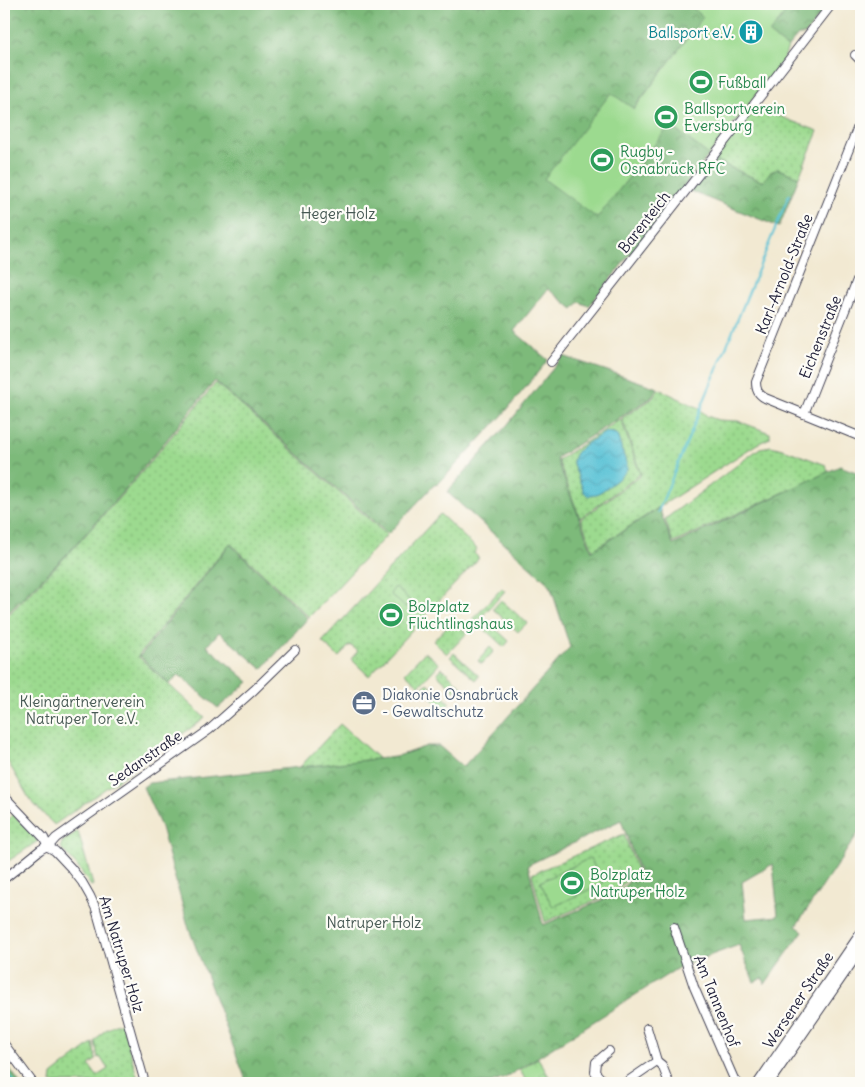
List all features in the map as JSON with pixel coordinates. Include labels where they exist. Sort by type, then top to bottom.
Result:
[{"type":"main road","name":"Wersener Straße","points":[[759,1083],[861,934]]},
{"type":"main road","name":"Wersener Straße","points":[[768,1083],[861,948]]},
{"type":"street","name":"Barenteich","points":[[552,362],[832,4]]},
{"type":"street","name":"Karl-Arnold-Straße","points":[[804,414],[765,398],[756,389],[756,382],[861,119]]},
{"type":"street","name":"Eichenstraße","points":[[804,414],[861,270]]},
{"type":"street","points":[[804,414],[861,437]]},
{"type":"street","name":"Sedanstraße","points":[[4,879],[56,838],[209,730],[295,650]]},
{"type":"street","name":"Am Natruper Holz","points":[[4,796],[44,838],[48,846],[71,868],[90,896],[96,909],[145,1083]]},
{"type":"street","name":"Am Tannenhof","points":[[674,927],[694,987],[734,1079],[738,1083]]},
{"type":"street","points":[[647,1028],[657,1061],[662,1065],[669,1083]]},
{"type":"street","points":[[4,1044],[33,1083]]},
{"type":"street","points":[[605,1083],[594,1072],[596,1062],[609,1051]]},
{"type":"street","points":[[625,1083],[657,1061]]},
{"type":"green space","name":"Heger Holz","points":[[4,4],[693,4],[691,6],[704,17],[633,109],[611,94],[597,218],[670,125],[709,155],[589,306],[579,302],[573,309],[548,289],[514,331],[548,360],[501,417],[388,534],[215,381],[136,477],[72,549],[4,617]]},
{"type":"green space","name":"Ballsportverein Eversburg","points":[[693,4],[792,4],[769,34],[788,47],[784,59],[709,155],[670,125],[597,218],[544,179],[611,93],[634,109],[703,17],[691,6]]},
{"type":"green space","points":[[792,4],[828,4],[805,35],[798,35],[788,47],[769,34]]},
{"type":"green space","points":[[756,106],[818,131],[799,177],[778,169],[763,182],[714,160]]},
{"type":"green space","points":[[714,160],[763,182],[770,172],[778,169],[799,177],[779,227],[690,191]]},
{"type":"green space","name":"Natruper Holz","points":[[563,356],[658,388],[651,398],[556,458],[592,551],[659,508],[673,545],[840,466],[861,474],[861,829],[796,926],[803,931],[765,984],[763,978],[754,982],[739,945],[681,966],[505,1078],[491,1083],[247,1083],[189,929],[161,827],[143,787],[149,783],[395,757],[427,746],[439,746],[463,767],[570,647],[550,585],[447,492],[508,424]],"holes":[[[621,820],[639,871],[616,894],[543,925],[528,865]],[[773,864],[778,916],[746,919],[742,882]]]},
{"type":"green space","name":"Kleingärtnerverein Natruper Tor e.V.","points":[[216,383],[387,535],[309,617],[230,543],[138,656],[205,718],[54,825],[30,800],[4,755],[4,619],[72,550],[136,479]]},
{"type":"green space","points":[[659,389],[697,407],[707,416],[718,420],[738,421],[770,433],[770,438],[757,444],[593,550],[581,519],[641,475],[622,418],[652,399]]},
{"type":"green space","points":[[621,419],[640,474],[580,518],[558,460]]},
{"type":"green space","points":[[771,446],[826,465],[828,472],[673,543],[665,519],[760,448]]},
{"type":"green space","points":[[440,514],[477,549],[474,553],[479,558],[369,676],[351,659],[358,651],[350,645],[339,657],[322,642]]},
{"type":"green space","points":[[230,544],[308,618],[262,669],[219,632],[207,646],[249,682],[218,708],[179,675],[169,684],[140,656]]},
{"type":"green space","points":[[395,587],[410,601],[405,607],[390,594]]},
{"type":"green space","points":[[502,588],[505,591],[477,622],[473,619]]},
{"type":"green space","points":[[501,600],[527,623],[518,632],[493,609]]},
{"type":"green space","name":"Bolzplatz Flüchtlingshaus","points":[[388,605],[402,617],[394,626],[380,613]]},
{"type":"green space","points":[[453,620],[467,633],[447,654],[433,641]]},
{"type":"green space","points":[[486,620],[509,641],[504,647],[481,626]]},
{"type":"green space","points":[[490,647],[494,651],[482,664],[478,661]]},
{"type":"green space","points":[[425,652],[439,664],[419,686],[405,673]]},
{"type":"green space","points":[[454,653],[479,676],[476,680],[450,657]]},
{"type":"green space","points":[[442,668],[466,691],[461,696],[437,674]]},
{"type":"green space","points":[[427,683],[450,703],[444,709],[422,689]]},
{"type":"green space","points":[[340,724],[379,759],[300,767]]},
{"type":"green space","points":[[13,814],[38,841],[4,864],[4,825]]},
{"type":"green space","points":[[78,831],[93,885],[91,886],[61,846],[62,842]]},
{"type":"green space","points":[[624,834],[637,870],[615,892],[545,922],[532,874]]},
{"type":"green space","name":"Bolzplatz Natruper Holz","points":[[590,858],[603,883],[553,907],[540,882]]},
{"type":"green space","points":[[122,1023],[139,1083],[51,1083],[52,1075],[93,1043],[96,1060],[89,1065],[97,1076],[108,1069],[100,1057],[98,1058],[95,1041],[104,1031]]},
{"type":"green space","points":[[538,1058],[551,1080],[546,1083],[527,1083],[520,1070]]},
{"type":"green space","points":[[4,1060],[19,1083],[9,1083],[4,1075]]},
{"type":"water","points":[[606,432],[617,435],[627,468],[623,475],[609,486],[589,496],[584,492],[573,464],[573,459],[580,449]]},
{"type":"waterway","points":[[658,512],[789,195]]},
{"type":"waterway","points":[[4,1067],[15,1083]]},
{"type":"place","name":"Ballsport e.V.","points":[[751,32]]},
{"type":"place","name":"Fußball","points":[[701,82]]},
{"type":"place","name":"Ballsportverein Eversburg","points":[[666,117]]},
{"type":"place","name":"Rugby - Osnabrück RFC","points":[[602,160]]},
{"type":"place","name":"Bolzplatz Flüchtlingshaus","points":[[391,615]]},
{"type":"place","name":"Diakonie Osnabrück - Gewaltschutz","points":[[364,703]]},
{"type":"place","name":"Bolzplatz Natruper Holz","points":[[572,883]]}]
